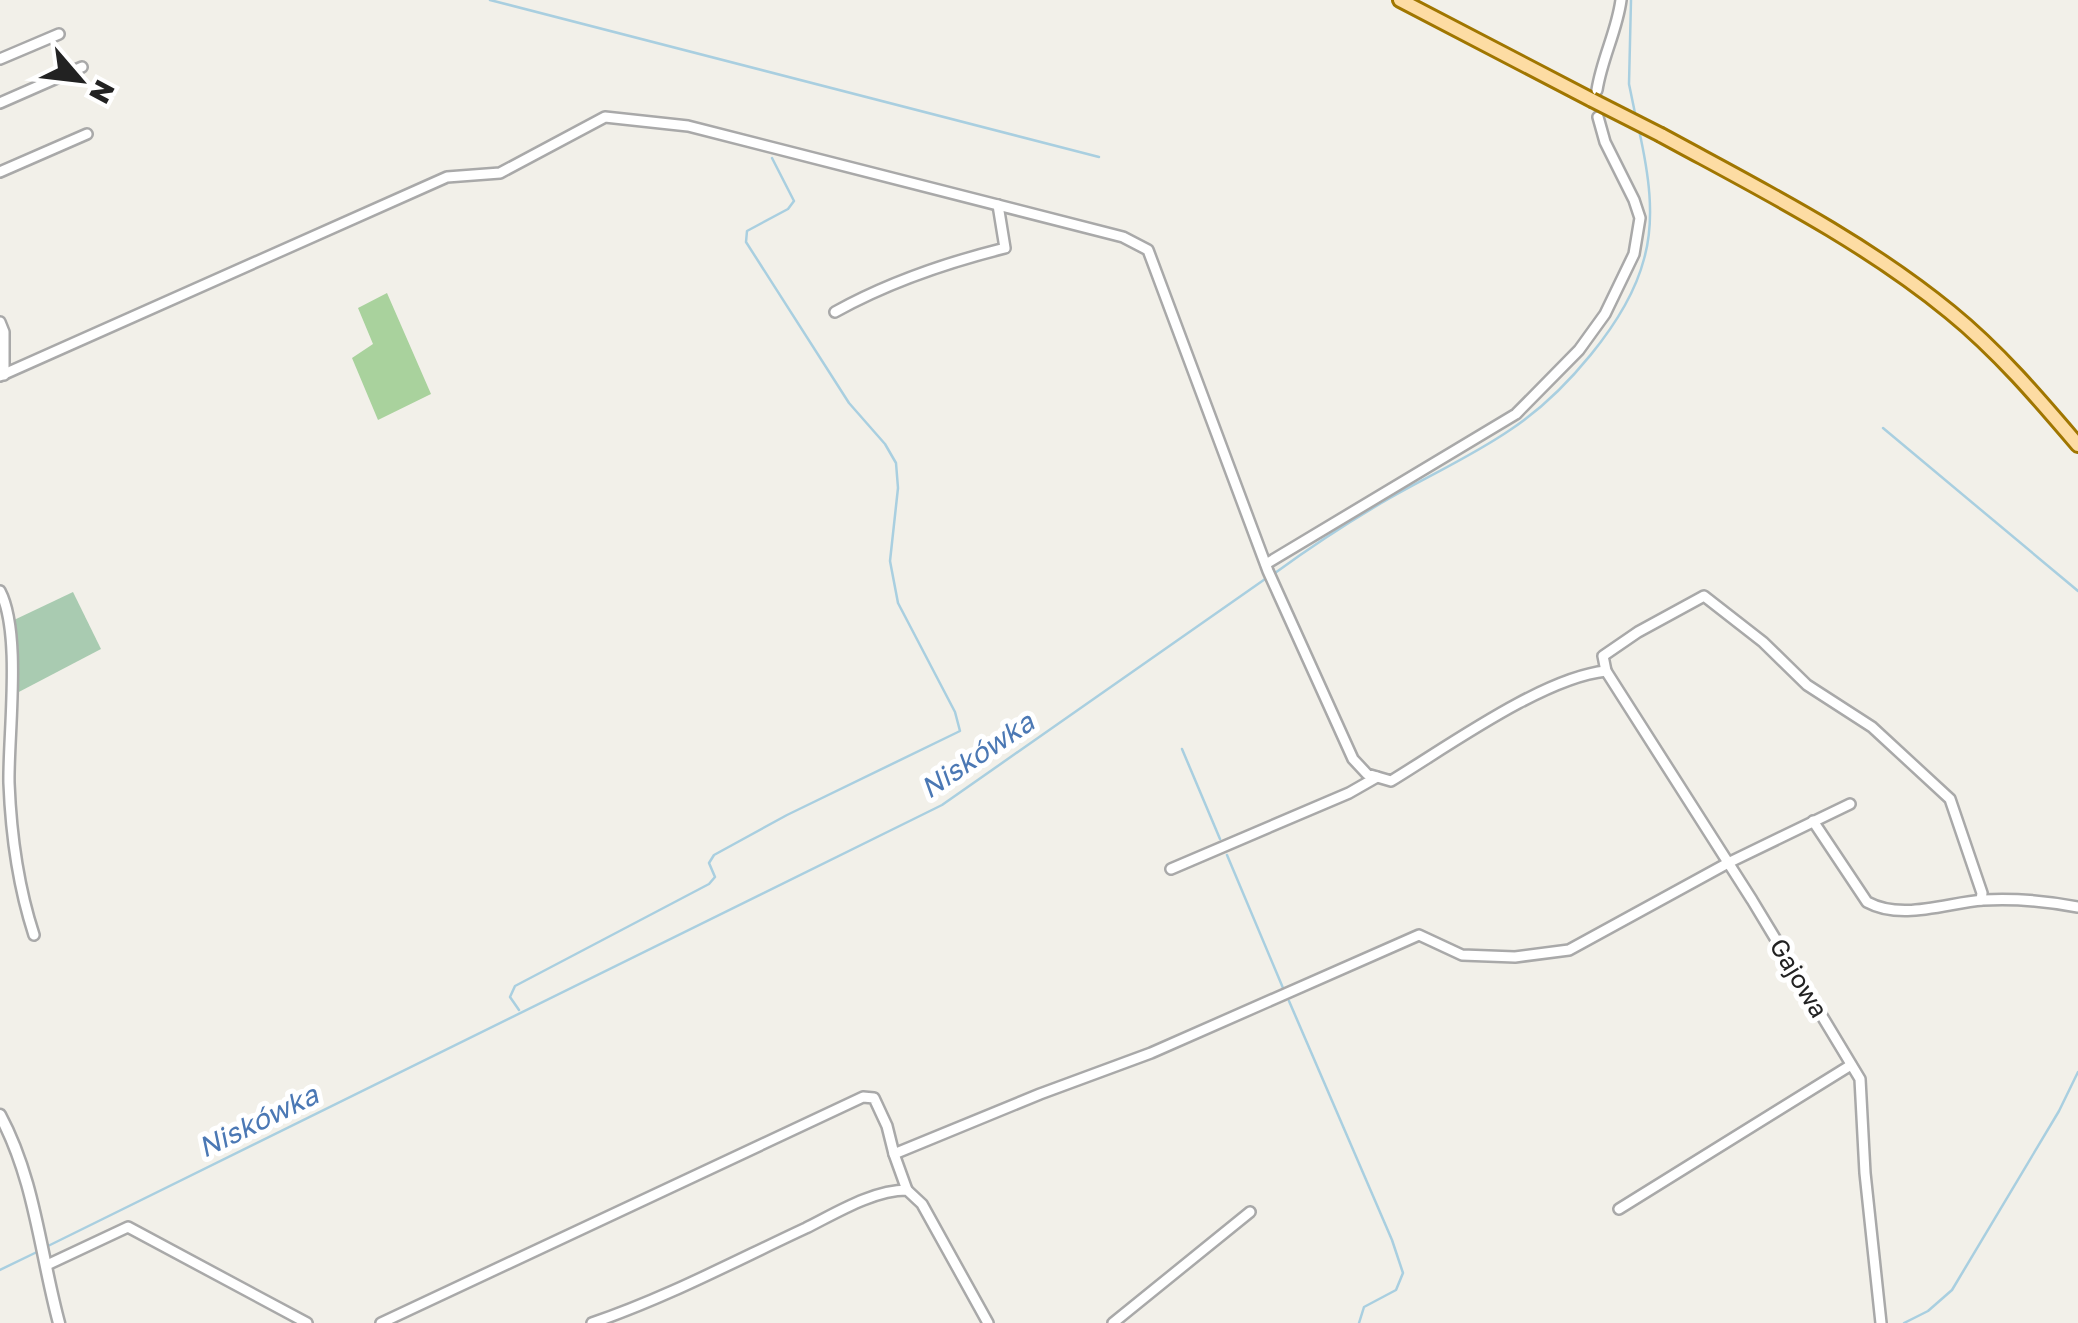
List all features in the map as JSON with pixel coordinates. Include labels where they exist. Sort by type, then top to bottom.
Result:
[{"type":"main road","points":[[1400,0],[1594,95],[1798,209],[1904,276],[1985,343],[2078,445]]},
{"type":"street","points":[[1594,95],[1621,0]]},
{"type":"street","points":[[0,59],[59,34]]},
{"type":"street","points":[[0,103],[82,68]]},
{"type":"street","points":[[0,322],[4,332],[2,375],[447,177],[500,174],[605,117],[688,126],[1123,237],[1148,250],[1267,568],[1353,759],[1367,774],[1391,781],[1532,697],[1581,674],[1606,672],[1603,656],[1704,596],[1763,642],[1807,685],[1872,726],[1950,799],[1982,893],[1981,900]]},
{"type":"street","points":[[1267,568],[1516,414],[1578,350],[1605,314],[1634,254],[1640,218],[1605,142],[1598,117]]},
{"type":"street","points":[[0,172],[86,134]]},
{"type":"street","points":[[835,312],[877,289],[950,262],[1005,248],[998,205]]},
{"type":"street","points":[[0,592],[9,636],[13,703],[9,780],[12,832],[22,898],[34,935]]},
{"type":"street","name":"Gajowa","points":[[1606,672],[1860,1079],[1865,1173],[1882,1323]]},
{"type":"street","points":[[1172,869],[1349,793],[1377,777]]},
{"type":"street","points":[[894,1154],[1151,1053],[1418,935],[1462,955],[1515,957],[1569,950],[1728,864],[1850,804]]},
{"type":"street","points":[[1813,821],[1867,902],[1878,908],[1906,911],[1981,900],[2040,899],[2078,907]]},
{"type":"street","points":[[1619,1208],[1851,1064]]},
{"type":"street","points":[[381,1323],[863,1097],[874,1098],[887,1126],[906,1190],[922,1204],[988,1323]]},
{"type":"street","points":[[0,1115],[19,1156],[59,1323]]},
{"type":"street","points":[[592,1323],[645,1306],[838,1213],[894,1190],[906,1190]]},
{"type":"street","points":[[1113,1323],[1250,1212]]},
{"type":"street","points":[[46,1262],[128,1227],[307,1323]]},
{"type":"green space","points":[[387,293],[431,394],[378,420],[352,358],[373,344],[358,308]]},
{"type":"green space","points":[[73,592],[101,649],[15,694],[14,620]]},
{"type":"waterway","points":[[490,0],[1099,157]]},
{"type":"waterway","name":"Niskówka","points":[[1631,0],[1629,84],[1636,118]]},
{"type":"waterway","name":"Niskówka","points":[[1275,573],[1360,516],[1510,430],[1551,397],[1591,355],[1624,307],[1648,243],[1649,194],[1639,130]]},
{"type":"waterway","points":[[519,1010],[510,997],[515,986],[709,884],[715,877],[709,863],[714,855],[960,731],[955,712],[898,603],[890,561],[898,488],[896,463],[885,444],[849,403],[746,242],[747,231],[788,209],[794,201],[772,158]]},
{"type":"waterway","points":[[1883,428],[2078,591]]},
{"type":"waterway","name":"Niskówka","points":[[46,1247],[942,805],[1268,577]]},
{"type":"waterway","points":[[1182,749],[1220,839]]},
{"type":"waterway","points":[[1227,855],[1283,988]]},
{"type":"waterway","points":[[1289,1001],[1403,1273],[1396,1290],[1364,1307],[1359,1323]]},
{"type":"waterway","points":[[1904,1323],[1928,1311],[1952,1290],[2059,1111],[2078,1072]]},
{"type":"waterway","name":"Niskówka","points":[[0,1270],[39,1251]]}]
